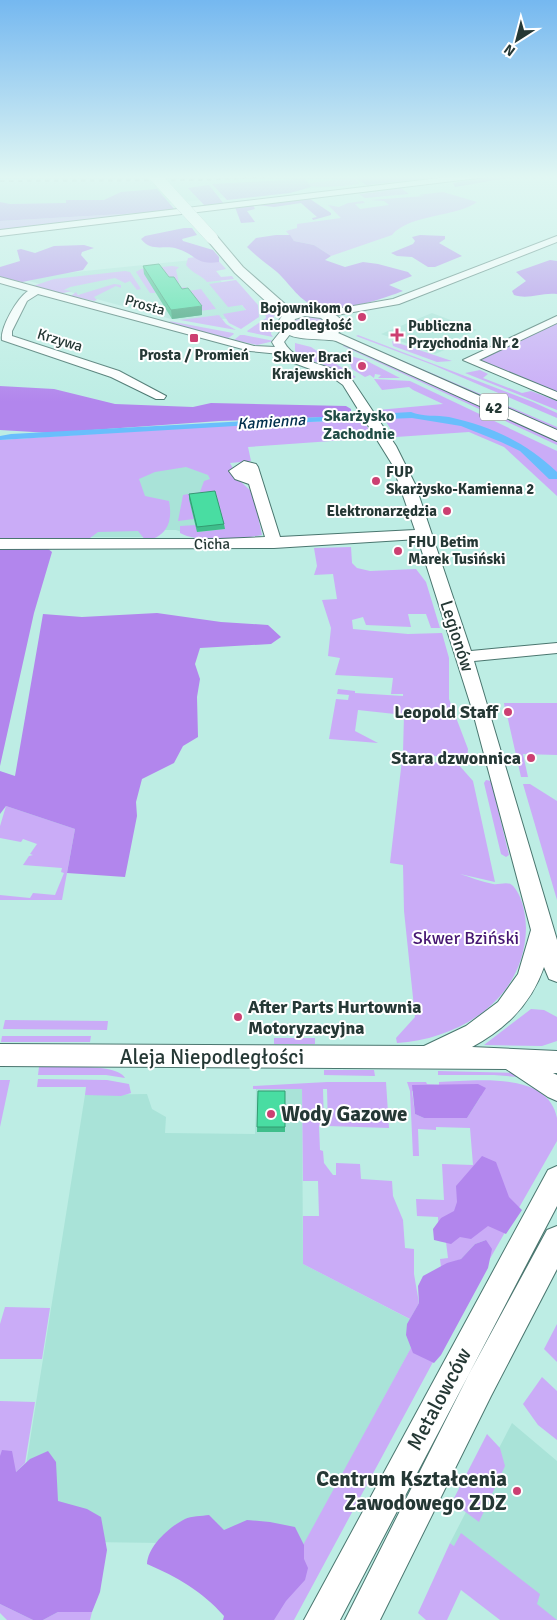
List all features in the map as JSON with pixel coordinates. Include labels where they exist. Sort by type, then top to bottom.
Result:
[{"type":"main road","points":[[223,251],[239,270],[285,309],[289,323],[304,334],[330,324]]},
{"type":"main road","points":[[252,264],[292,305],[330,324]]},
{"type":"main road","points":[[289,323],[305,312]]},
{"type":"main road","name":"42","points":[[330,324],[349,335],[557,422]]},
{"type":"main road","name":"42","points":[[330,324],[341,338],[557,436]]},
{"type":"street","points":[[330,324],[376,306],[395,302],[527,251]]},
{"type":"street","name":"Prosta","points":[[0,280],[245,347],[284,351]]},
{"type":"street","name":"Krzywa","points":[[37,290],[23,298],[6,331],[6,338],[115,374],[160,396]]},
{"type":"street","points":[[557,319],[469,360],[557,396]]},
{"type":"street","points":[[289,323],[278,342],[284,351],[294,339],[304,334]]},
{"type":"street","name":"Legionów","points":[[284,351],[297,360],[342,377],[363,404],[392,450],[408,484],[492,747],[541,928],[557,972]]},
{"type":"street","points":[[255,481],[274,543]]},
{"type":"street","name":"Cicha","points":[[0,544],[274,543],[424,534]]},
{"type":"street","points":[[464,657],[557,648]]},
{"type":"street","name":"Aleja Niepodległości","points":[[424,1057],[461,1042],[490,1024],[512,1004],[531,976],[538,955],[541,928]]},
{"type":"street","name":"Aleja Niepodległości","points":[[0,1055],[508,1058],[557,1062]]},
{"type":"street","points":[[508,1058],[557,1088]]},
{"type":"street","name":"Metalowców","points":[[321,1620],[557,1179]]},
{"type":"street","name":"Metalowców","points":[[362,1620],[480,1385],[557,1240]]},
{"type":"shaded area","points":[[17,251],[35,253],[42,251],[86,251],[82,252],[81,255],[88,263],[83,270],[22,282],[0,277],[0,267],[20,261]]},
{"type":"shaded area","points":[[184,251],[214,251],[219,257],[219,262],[201,261]]},
{"type":"shaded area","points":[[251,251],[323,251],[331,256],[325,260],[345,267],[363,262],[378,264],[408,272],[412,276],[389,285],[403,291],[360,305],[326,309],[311,305],[305,301],[277,272]]},
{"type":"shaded area","points":[[397,251],[452,251],[462,256],[435,267],[428,267],[412,257],[397,256],[391,253]]},
{"type":"shaded area","points":[[202,259],[251,316],[204,321],[171,319],[29,281],[46,275]]},
{"type":"shaded area","points":[[550,260],[557,261],[557,294],[525,297],[514,295],[512,291],[526,281],[516,272]]},
{"type":"shaded area","points":[[432,313],[477,330],[443,345],[449,348],[435,354],[381,334]]},
{"type":"shaded area","points":[[0,386],[54,389],[115,404],[193,407],[211,403],[346,406],[351,409],[351,413],[329,417],[219,421],[50,433],[0,430]]},
{"type":"shaded area","points":[[201,462],[225,469],[248,538],[196,537],[176,530],[161,530],[147,537],[85,537],[80,474]]},
{"type":"shaded area","points":[[0,547],[47,548],[52,552],[34,613],[0,766]]},
{"type":"shaded area","points":[[157,613],[221,622],[268,625],[281,637],[271,644],[200,648],[195,664],[200,679],[197,697],[198,737],[183,746],[174,763],[142,779],[136,802],[137,816],[125,877],[67,873],[75,829],[6,806],[0,814],[0,771],[15,776],[43,614],[82,617]]},
{"type":"shaded area","points":[[478,1084],[486,1088],[467,1118],[424,1118],[415,1114],[412,1085]]},
{"type":"shaded area","points":[[256,1089],[302,1089],[303,1264],[423,1326],[304,1545],[14,1541],[85,1095],[147,1094],[152,1109],[166,1117],[165,1133],[255,1134]]},
{"type":"shaded area","points":[[482,1156],[496,1162],[509,1197],[522,1210],[506,1234],[488,1226],[471,1239],[460,1237],[451,1244],[434,1240],[433,1229],[441,1218],[454,1211],[457,1202],[456,1186]]},
{"type":"shaded area","points":[[486,1240],[492,1249],[488,1268],[441,1355],[434,1363],[413,1353],[406,1335],[407,1324],[419,1303],[418,1286],[423,1276],[447,1263],[461,1259],[475,1244]]},
{"type":"shaded area","name":"Centrum Kształcenia Zawodowego ZDZ","points":[[512,1423],[557,1461],[557,1620],[549,1620],[450,1543]]},
{"type":"shaded area","points":[[2,1450],[12,1451],[16,1472],[30,1459],[48,1451],[56,1462],[58,1501],[87,1509],[101,1517],[107,1550],[100,1592],[92,1612],[58,1612],[43,1620],[33,1620],[0,1604],[0,1456]]},
{"type":"shaded area","points":[[209,1515],[224,1530],[247,1520],[295,1527],[304,1545],[304,1559],[308,1568],[305,1580],[286,1601],[274,1620],[223,1620],[224,1616],[216,1607],[198,1592],[169,1574],[147,1564],[148,1557],[155,1544],[172,1527],[187,1518]]},
{"type":"green space","points":[[323,251],[347,251],[331,256]]},
{"type":"green space","points":[[213,255],[226,269],[216,271],[221,277],[232,276],[234,279],[207,282],[186,265],[188,258]]},
{"type":"green space","points":[[179,267],[176,270],[179,283],[168,284],[144,274],[156,291],[155,293],[150,293],[136,272],[141,269]]},
{"type":"green space","points":[[130,272],[141,289],[137,290],[130,281],[125,283],[115,278],[70,287],[64,290],[72,291],[59,294],[33,286],[54,279]]},
{"type":"green space","points":[[236,280],[258,305],[259,317],[241,329],[229,323],[223,314],[246,310],[242,305],[228,307],[209,284]]},
{"type":"green space","points":[[114,284],[121,285],[121,288],[116,286],[94,297],[97,300],[94,301],[71,296],[76,292],[78,295]]},
{"type":"green space","points":[[185,287],[189,291],[201,289],[216,309],[199,311],[177,288]]},
{"type":"green space","points":[[275,311],[271,334],[273,337],[247,331],[266,318],[265,312]]},
{"type":"green space","points":[[219,315],[226,324],[236,330],[180,320]]},
{"type":"green space","points":[[311,316],[323,319],[327,325],[310,330],[294,325],[296,320]]},
{"type":"green space","points":[[169,321],[234,334],[227,339],[173,324]]},
{"type":"green space","points":[[557,322],[557,392],[475,360]]},
{"type":"green space","points":[[240,335],[274,341],[257,345],[234,340]]},
{"type":"green space","points":[[358,335],[533,402],[557,413],[557,418],[433,365],[356,336]]},
{"type":"green space","points":[[350,338],[557,427],[557,431]]},
{"type":"green space","points":[[392,341],[452,361],[437,362],[393,346]]},
{"type":"green space","points":[[343,342],[528,427],[557,441],[557,445],[343,346]]},
{"type":"green space","points":[[295,343],[311,347],[356,377],[354,378],[340,370],[302,356],[295,351]]},
{"type":"green space","points":[[347,355],[365,360],[400,378],[378,378],[381,375],[375,374],[374,378],[370,375],[365,377],[352,369]]},
{"type":"green space","points":[[480,370],[488,374],[483,378],[522,393],[531,391],[557,401],[557,410],[465,373]]},
{"type":"green space","points":[[374,379],[410,381],[557,451],[557,496],[504,447],[469,432],[396,437],[378,410],[443,404],[409,387],[382,390]]},
{"type":"green space","points":[[363,420],[374,438],[248,447],[251,461],[230,463],[240,481],[253,493],[262,535],[232,539],[208,539],[180,533],[180,526],[196,525],[198,532],[225,529],[190,499],[194,519],[178,521],[183,495],[200,492],[204,481],[210,479],[208,475],[186,467],[155,472],[139,479],[145,496],[169,501],[170,515],[167,527],[164,532],[153,539],[146,541],[138,531],[98,532],[86,541],[0,541],[0,440],[245,424]]},
{"type":"green space","points":[[351,547],[352,563],[357,568],[370,571],[416,569],[426,582],[440,628],[431,628],[426,614],[408,614],[411,627],[366,625],[363,617],[352,620],[353,629],[408,634],[442,633],[449,658],[449,699],[468,749],[467,760],[403,752],[404,715],[358,710],[355,731],[378,743],[329,739],[336,699],[348,700],[349,695],[337,694],[338,689],[355,691],[355,693],[403,696],[403,694],[391,694],[393,678],[335,675],[340,658],[328,656],[331,628],[322,600],[337,599],[333,574],[314,575],[317,566],[314,548]]},
{"type":"green space","points":[[504,703],[557,703],[557,755],[523,754],[528,777],[521,777],[507,715],[511,714],[510,709],[505,709]]},
{"type":"green space","name":"Skwer Bziński","points":[[402,760],[458,764],[473,781],[495,882],[460,874],[489,883],[508,883],[512,885],[523,905],[526,928],[523,953],[514,975],[502,994],[485,1010],[466,1023],[444,1033],[421,1040],[397,1043],[396,1038],[415,1017],[404,911],[403,865],[390,863]]},
{"type":"green space","points":[[486,780],[491,781],[509,855],[506,857],[501,854],[484,783]]},
{"type":"green space","points":[[523,784],[530,784],[557,801],[557,900]]},
{"type":"green space","points":[[6,806],[75,829],[62,900],[0,900],[0,895],[30,898],[33,893],[55,895],[64,873],[61,872],[62,868],[23,865],[29,856],[33,855],[30,854],[37,844],[23,839],[21,842],[0,838],[0,826]]},
{"type":"green space","points":[[531,1009],[544,1010],[557,1017],[557,1041],[542,1046],[484,1045]]},
{"type":"green space","points":[[5,1020],[108,1021],[107,1030],[3,1029]]},
{"type":"green space","points":[[2,1036],[91,1036],[90,1042],[1,1042]]},
{"type":"green space","points":[[274,1038],[315,1038],[315,1044],[274,1044]]},
{"type":"green space","points":[[39,1067],[99,1068],[120,1073],[125,1078],[106,1075],[38,1075]]},
{"type":"green space","points":[[324,1070],[374,1070],[375,1076],[324,1075]]},
{"type":"green space","points":[[438,1071],[518,1073],[557,1097],[557,1102],[518,1077],[438,1075]]},
{"type":"green space","points":[[38,1079],[107,1080],[129,1084],[131,1093],[121,1096],[85,1095],[86,1087],[37,1087]]},
{"type":"green space","points":[[0,1080],[10,1080],[0,1127]]},
{"type":"green space","points":[[489,1080],[525,1085],[540,1092],[551,1103],[557,1118],[557,1141],[467,1299],[294,1620],[262,1620],[424,1324],[486,1240],[475,1244],[461,1259],[441,1267],[440,1259],[448,1258],[446,1242],[439,1241],[438,1217],[417,1216],[416,1199],[444,1200],[442,1164],[473,1165],[470,1128],[436,1127],[436,1130],[418,1129],[419,1156],[413,1156],[410,1091],[407,1082],[426,1082],[427,1084],[439,1085],[439,1082]],"holes":[[[412,1091],[481,1096],[467,1118],[424,1118],[415,1114]]]},
{"type":"green space","points":[[327,1082],[386,1082],[389,1128],[328,1126],[327,1089],[323,1089],[324,1126],[319,1126],[320,1150],[323,1151],[324,1163],[333,1175],[336,1175],[336,1163],[360,1164],[361,1179],[392,1181],[393,1196],[403,1220],[405,1248],[414,1249],[414,1274],[419,1303],[410,1319],[303,1264],[303,1216],[319,1216],[318,1181],[303,1181],[302,1089],[253,1089],[253,1086]]},
{"type":"green space","points":[[5,1307],[50,1308],[42,1359],[0,1359],[0,1324]]},
{"type":"green space","points":[[557,1324],[557,1362],[544,1349]]},
{"type":"green space","points":[[542,1377],[557,1391],[557,1440],[538,1425],[523,1404]]},
{"type":"green space","points":[[0,1401],[35,1402],[25,1463],[15,1473],[0,1456]]},
{"type":"green space","points":[[487,1434],[500,1448],[505,1466],[479,1522],[452,1502]]},
{"type":"green space","points":[[461,1533],[540,1594],[537,1604],[557,1620],[500,1620],[461,1590],[447,1620],[426,1620],[418,1613],[450,1543],[454,1546]]},
{"type":"green space","points":[[0,1604],[33,1620],[7,1620],[0,1613]]},
{"type":"green space","points":[[58,1612],[92,1612],[90,1620],[43,1620]]},
{"type":"water","name":"Kamienna","points":[[411,412],[449,417],[493,430],[520,444],[545,461],[557,472],[557,479],[549,479],[520,451],[501,442],[461,426],[412,418],[284,423],[0,440],[0,436],[11,434]]},
{"type":"building","points":[[159,264],[169,277],[174,277],[182,289],[188,288],[202,306],[171,310],[143,266]]},
{"type":"building","points":[[215,491],[224,524],[197,527],[189,494]]},
{"type":"building","name":"Wody Gazowe","points":[[258,1091],[285,1091],[285,1127],[257,1127]]},
{"type":"place","name":"Bojownikom o niepodległość","points":[[362,317]]},
{"type":"place","name":"Publiczna Przychodnia Nr 2","points":[[397,335]]},
{"type":"place","name":"Prosta / Promień","points":[[194,338]]},
{"type":"place","name":"Skwer Braci Krajewskich","points":[[362,366]]},
{"type":"place","name":"FUP Skarżysko-Kamienna 2","points":[[376,481]]},
{"type":"place","name":"Elektronarzędzia","points":[[447,511]]},
{"type":"place","name":"FHU Betim Marek Tusiński","points":[[398,551]]},
{"type":"place","name":"Leopold Staff","points":[[508,712]]},
{"type":"place","name":"Stara dzwonnica","points":[[531,758]]},
{"type":"place","name":"After Parts Hurtownia Motoryzacyjna","points":[[238,1017]]},
{"type":"place","name":"Wody Gazowe","points":[[271,1114]]},
{"type":"place","name":"Centrum Kształcenia Zawodowego ZDZ","points":[[517,1491]]},
{"type":"district","name":"Skarżysko Zachodnie","points":[[359,424]]}]
